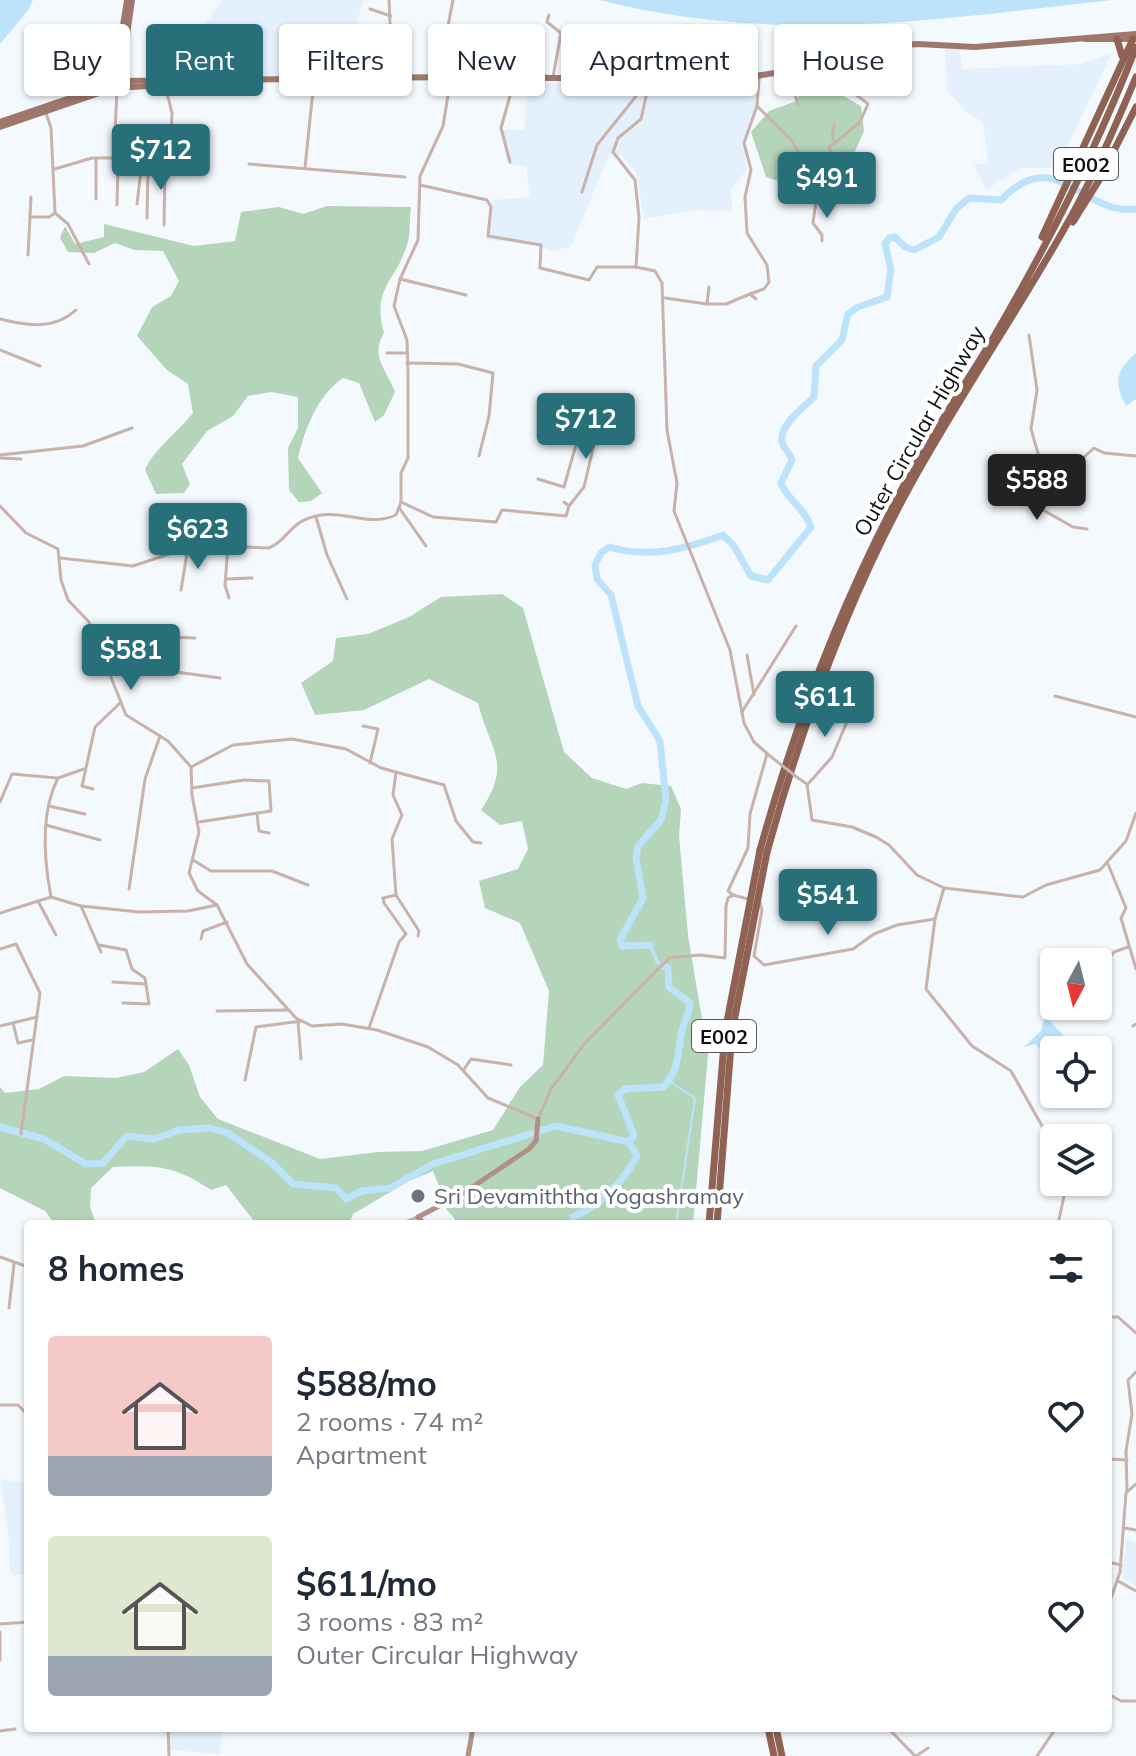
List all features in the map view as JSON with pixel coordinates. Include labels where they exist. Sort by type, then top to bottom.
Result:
[{"type":"highway","points":[[1030,278],[1106,92],[1135,38]]},
{"type":"highway","name":"Outer Circular Highway","points":[[1030,278],[1093,148],[1135,38]]},
{"type":"highway","points":[[1117,39],[1122,58]]},
{"type":"highway","name":"Outer Circular Highway","points":[[709,1220],[723,1045],[764,851],[837,634],[894,517],[960,397],[1099,162],[1136,77]]},
{"type":"highway","points":[[1030,278],[1098,182],[1136,107]]},
{"type":"highway","name":"Outer Circular Highway","points":[[717,1220],[732,1032],[764,851]]},
{"type":"highway","points":[[769,1732],[774,1756]]},
{"type":"highway","points":[[777,1732],[782,1756]]},
{"type":"main road","points":[[126,24],[130,0]]},
{"type":"main road","points":[[1070,38],[1135,38]]},
{"type":"main road","points":[[912,44],[975,47],[1070,38],[1135,38]]},
{"type":"main road","points":[[759,78],[774,74]]},
{"type":"main road","points":[[545,77],[561,77]]},
{"type":"main road","points":[[0,125],[87,96]]},
{"type":"street","points":[[389,0],[391,24]]},
{"type":"street","points":[[448,24],[453,0]]},
{"type":"street","points":[[370,9],[391,16]]},
{"type":"street","points":[[549,15],[547,22],[561,33],[553,77]]},
{"type":"street","points":[[665,298],[726,304],[764,289],[769,282],[767,265],[747,233],[745,197],[751,170],[744,143],[757,106],[759,78]]},
{"type":"street","points":[[113,159],[116,96]]},
{"type":"street","points":[[168,96],[172,113],[171,135]]},
{"type":"street","points":[[305,169],[312,96]]},
{"type":"street","points":[[426,546],[400,509],[401,473],[408,458],[407,353],[406,336],[394,312],[400,279],[418,240],[419,184],[443,126],[446,96]]},
{"type":"street","points":[[510,96],[501,128],[510,162]]},
{"type":"street","points":[[582,192],[597,145],[636,96]]},
{"type":"street","points":[[636,267],[639,217],[635,180],[613,152],[621,134],[641,119],[644,96]]},
{"type":"street","points":[[795,96],[798,104]]},
{"type":"street","points":[[839,179],[829,147],[860,122],[868,104],[858,96]]},
{"type":"street","points":[[757,106],[792,141],[809,172],[817,194],[813,223],[822,235],[822,241]]},
{"type":"street","points":[[46,111],[55,170],[55,213],[68,224],[89,264]]},
{"type":"street","points":[[834,125],[832,136],[835,143]]},
{"type":"street","points":[[55,170],[96,159],[113,159],[118,164],[189,172]]},
{"type":"street","points":[[96,159],[96,199]]},
{"type":"street","points":[[117,205],[118,164]]},
{"type":"street","points":[[249,164],[405,177]]},
{"type":"street","points":[[809,172],[834,164]]},
{"type":"street","points":[[137,204],[138,165]]},
{"type":"street","points":[[147,218],[148,166]]},
{"type":"street","points":[[164,225],[165,168]]},
{"type":"street","points":[[419,184],[487,200],[491,207],[488,236],[541,245],[544,249],[540,268],[589,280],[597,267],[636,267],[655,271],[665,298],[662,327],[667,430],[677,483],[674,511],[730,650],[742,712],[754,742],[807,784],[812,820],[852,827],[876,837],[889,845],[917,875],[944,888],[1023,897],[1065,879],[1090,875],[1108,864],[1126,841],[1136,813]]},
{"type":"street","points":[[805,199],[817,194]]},
{"type":"street","points":[[28,255],[31,197]]},
{"type":"street","points":[[31,217],[49,217],[55,213]]},
{"type":"street","points":[[400,279],[466,295]]},
{"type":"street","points":[[707,304],[709,287]]},
{"type":"street","points":[[750,294],[756,299]]},
{"type":"street","points":[[0,319],[48,324],[64,321],[76,310]]},
{"type":"street","points":[[1029,335],[1037,390],[1031,429],[1043,471],[1043,510],[1073,527],[1087,529]]},
{"type":"street","points":[[0,350],[40,366]]},
{"type":"street","points":[[387,353],[407,353]]},
{"type":"street","points":[[407,363],[458,364],[493,373],[479,456]]},
{"type":"street","points":[[538,479],[564,487],[581,427]]},
{"type":"street","points":[[0,456],[89,445],[132,428]]},
{"type":"street","points":[[401,502],[433,517],[496,522],[502,510],[566,516],[569,506],[584,487],[594,444]]},
{"type":"street","points":[[1043,471],[1068,472],[1094,448],[1104,453],[1136,456]]},
{"type":"street","points":[[0,456],[21,459]]},
{"type":"street","points":[[564,502],[569,506]]},
{"type":"street","points":[[0,506],[26,533],[55,544],[68,600],[83,612],[126,715],[161,735],[191,767],[199,822],[189,873],[198,891],[217,905],[247,964],[300,1022],[301,1059]]},
{"type":"street","points":[[0,513],[5,509]]},
{"type":"street","points":[[60,558],[133,566],[188,547],[228,545],[269,548],[277,544],[297,522],[336,515],[385,520],[400,509]]},
{"type":"street","points":[[316,517],[327,555],[347,599]]},
{"type":"street","points":[[228,545],[226,579],[229,598]]},
{"type":"street","points":[[181,590],[188,547]]},
{"type":"street","points":[[226,579],[252,578]]},
{"type":"street","points":[[742,712],[796,626]]},
{"type":"street","points":[[195,638],[170,637],[153,646],[150,660],[157,666],[176,672],[220,678]]},
{"type":"street","points":[[103,654],[149,654]]},
{"type":"street","points":[[747,655],[754,695]]},
{"type":"street","points":[[807,784],[832,757],[849,717],[853,696]]},
{"type":"street","points":[[1055,696],[1136,717]]},
{"type":"street","points":[[0,802],[12,774],[58,778],[84,769],[90,762],[95,727],[120,703]]},
{"type":"street","points":[[363,726],[378,729],[370,763]]},
{"type":"street","points":[[129,889],[145,779],[161,735]]},
{"type":"street","points":[[191,767],[233,745],[292,739],[346,749],[370,763],[444,785],[456,821],[473,842],[481,843]]},
{"type":"street","points":[[768,755],[750,814],[748,848],[728,891],[761,903],[754,956],[764,965],[853,949],[874,934],[897,925],[935,919]]},
{"type":"street","points":[[84,769],[82,786],[93,789]]},
{"type":"street","points":[[396,772],[393,795],[402,815],[392,839],[396,895],[419,931],[418,936]]},
{"type":"street","points":[[51,897],[46,825],[58,778]]},
{"type":"street","points":[[192,788],[266,779],[273,810],[199,822]]},
{"type":"street","points":[[49,806],[85,814]]},
{"type":"street","points":[[257,814],[259,831],[269,833]]},
{"type":"street","points":[[46,825],[100,840]]},
{"type":"street","points":[[193,860],[211,871],[272,871],[308,885]]},
{"type":"street","points":[[1108,864],[1126,908],[1121,918],[1136,969]]},
{"type":"street","points":[[944,888],[935,919],[926,989],[972,1046],[1011,1071],[1041,1124]]},
{"type":"street","points":[[369,1028],[399,942],[406,934],[384,903],[383,898],[396,895]]},
{"type":"street","points":[[410,1220],[462,1194],[536,1141],[538,1121],[551,1089],[585,1043],[669,958],[700,955],[725,958],[726,906],[728,898],[733,895]]},
{"type":"street","points":[[0,913],[51,897],[81,906],[152,912],[188,911],[217,905]]},
{"type":"street","points":[[38,901],[56,935]]},
{"type":"street","points":[[81,906],[101,952]]},
{"type":"street","points":[[201,939],[203,931],[227,922]]},
{"type":"street","points":[[0,949],[16,944],[40,993],[21,1134]]},
{"type":"street","points":[[99,945],[129,952],[132,969],[139,971],[146,984],[147,1006],[123,1003]]},
{"type":"street","points":[[1112,954],[1128,947]]},
{"type":"street","points":[[113,982],[146,984]]},
{"type":"street","points":[[217,1011],[287,1010]]},
{"type":"street","points":[[0,1026],[37,1017]]},
{"type":"street","points":[[245,1080],[256,1027],[300,1022],[320,1027],[342,1024],[369,1028],[428,1047],[463,1071],[488,1098],[538,1121]]},
{"type":"street","points":[[13,1023],[18,1043],[32,1040]]},
{"type":"street","points":[[463,1071],[471,1059],[511,1065]]},
{"type":"street","points":[[1059,1220],[1064,1196]]},
{"type":"street","points":[[0,1257],[24,1266]]},
{"type":"street","points":[[9,1308],[14,1264]]},
{"type":"street","points":[[1112,1317],[1118,1317],[1136,1333]]},
{"type":"street","points":[[1112,1596],[1121,1565],[1127,1491],[1132,1414],[1128,1380],[1136,1372]]},
{"type":"street","points":[[0,1405],[18,1405],[24,1411]]},
{"type":"street","points":[[1112,1459],[1127,1460]]},
{"type":"street","points":[[1127,1491],[1136,1484]]},
{"type":"street","points":[[1123,1528],[1136,1530]]},
{"type":"street","points":[[1112,1563],[1121,1565]]},
{"type":"street","points":[[1118,1580],[1136,1591]]},
{"type":"street","points":[[0,1624],[24,1622]]},
{"type":"street","points":[[0,1632],[0,1660]]},
{"type":"street","points":[[1112,1696],[1121,1701],[1136,1701]]},
{"type":"street","points":[[0,1731],[15,1729]]},
{"type":"street","points":[[168,1732],[169,1756]]},
{"type":"street","points":[[468,1756],[472,1732]]},
{"type":"street","points":[[892,1732],[915,1756],[928,1748]]},
{"type":"street","points":[[1037,1756],[1053,1732]]},
{"type":"shaded area","points":[[223,0],[364,0],[356,24],[279,24],[279,76],[263,76],[263,24],[204,24]]},
{"type":"shaded area","points":[[945,49],[960,49],[962,69],[1082,64],[1112,53],[1057,168],[1021,168],[986,190],[974,165],[988,162],[983,122],[966,112],[947,91]]},
{"type":"shaded area","points":[[545,83],[561,83],[561,96],[756,96],[756,106],[743,142],[747,169],[731,190],[732,211],[695,210],[644,219],[636,172],[620,155],[609,155],[571,247],[552,251],[536,244],[486,240],[492,200],[530,197],[526,167],[507,164],[503,130],[524,130],[527,96],[545,96]]},
{"type":"shaded area","points":[[0,1479],[24,1482],[24,1575],[13,1575],[10,1571],[8,1530]]},
{"type":"shaded area","points":[[1126,1539],[1136,1542],[1136,1586],[1122,1578]]},
{"type":"shaded area","points":[[169,1732],[222,1732],[220,1754],[170,1750]]},
{"type":"green space","points":[[799,96],[844,96],[861,106],[864,131],[854,154],[823,165],[806,190],[766,177],[751,132],[769,111],[794,102]]},
{"type":"green space","points":[[327,206],[411,207],[407,245],[386,286],[381,305],[384,333],[379,356],[395,392],[384,415],[375,422],[359,383],[343,378],[334,385],[313,414],[298,458],[322,493],[311,501],[299,502],[289,490],[288,448],[298,428],[298,397],[271,392],[248,396],[233,416],[207,431],[182,464],[190,484],[184,493],[156,494],[145,470],[160,448],[193,413],[188,384],[167,370],[137,336],[152,307],[171,296],[179,281],[163,251],[134,250],[115,243],[94,253],[68,252],[60,238],[65,226],[75,244],[104,237],[104,224],[194,246],[235,241],[241,212],[279,207],[303,214]]},
{"type":"green space","points":[[502,594],[523,608],[564,752],[592,778],[626,789],[642,783],[671,786],[681,809],[679,836],[688,935],[708,1055],[693,1220],[454,1220],[446,1209],[465,1198],[459,1191],[444,1200],[433,1171],[409,1181],[353,1214],[351,1220],[253,1220],[226,1185],[211,1190],[164,1168],[113,1167],[91,1188],[90,1207],[95,1220],[52,1220],[45,1211],[0,1188],[0,1087],[5,1093],[39,1089],[64,1076],[116,1078],[144,1072],[178,1049],[189,1065],[200,1097],[218,1119],[320,1159],[378,1152],[422,1151],[493,1130],[520,1087],[543,1065],[549,991],[520,923],[485,908],[479,881],[518,869],[528,849],[522,821],[500,825],[481,810],[491,794],[497,768],[478,703],[429,679],[364,710],[315,715],[301,683],[333,661],[336,638],[368,634],[409,617],[441,597]]},
{"type":"water","points":[[0,0],[33,0],[0,44]]},
{"type":"water","points":[[599,0],[1112,0],[918,21],[856,24],[730,22],[665,14]]},
{"type":"water","points":[[1136,353],[1136,399],[1126,406],[1119,390],[1119,377],[1124,365]]},
{"type":"water","points":[[1044,1020],[1049,1020],[1063,1035],[1040,1036],[1040,1049],[1036,1044],[1024,1047],[1041,1031]]},
{"type":"waterway","points":[[650,945],[622,946],[620,940],[643,898],[636,858],[638,846],[661,820],[666,801],[660,741],[638,706],[611,595],[597,579],[595,565],[601,553],[609,547],[638,552],[667,551],[723,535],[734,546],[751,576],[768,580],[811,527],[781,483],[792,460],[782,442],[784,429],[814,397],[816,366],[842,340],[848,314],[858,307],[887,297],[891,269],[885,244],[889,238],[895,237],[905,247],[914,250],[939,237],[956,209],[969,198],[1001,200],[1020,184],[1038,178],[1053,179],[1117,208],[1136,209]]},
{"type":"waterway","points":[[650,945],[658,963]]},
{"type":"waterway","points":[[0,1127],[44,1139],[86,1164],[103,1163],[127,1136],[154,1139],[179,1130],[210,1128],[228,1133],[271,1162],[293,1184],[336,1188],[346,1199],[362,1191],[390,1188],[433,1164],[556,1126],[629,1142],[634,1135],[618,1095],[625,1089],[664,1087],[676,1065],[689,1010],[690,1003],[669,987],[668,968],[662,966]]},
{"type":"waterway","points":[[669,1081],[695,1098],[677,1220]]},
{"type":"waterway","points":[[573,1217],[602,1200],[625,1175],[637,1156],[629,1142]]},
{"type":"place","name":"Sri Devamiththa Yogashramay","points":[[418,1196]]}]
